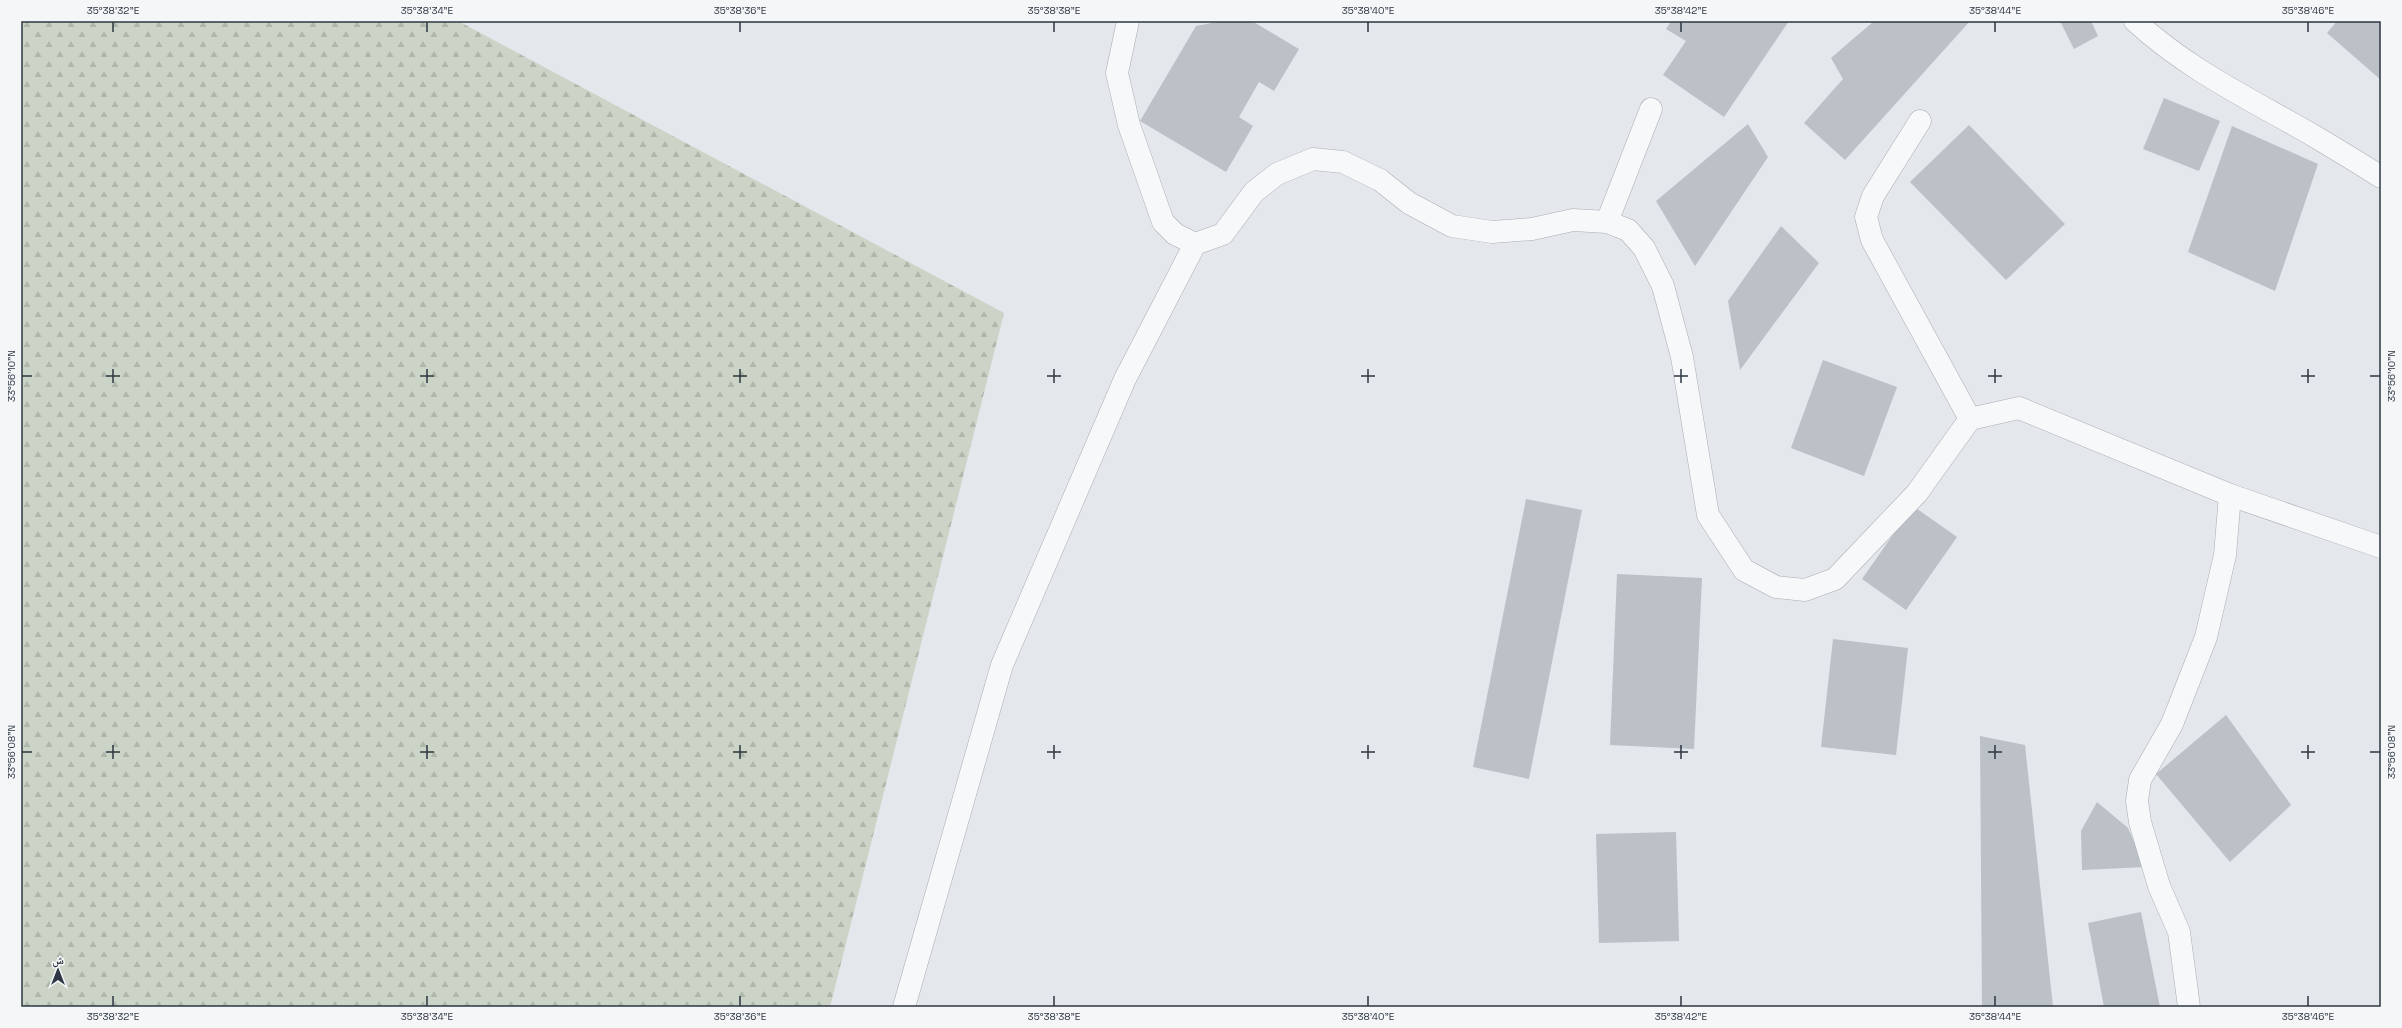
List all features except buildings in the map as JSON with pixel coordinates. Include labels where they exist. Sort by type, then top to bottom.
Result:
[{"type":"street","points":[[1128,21],[1117,73],[1128,125],[1163,222],[1175,234],[1195,244]]},
{"type":"street","points":[[2135,21],[2158,42],[2225,88],[2314,136],[2381,177]]},
{"type":"street","points":[[1607,222],[1651,109]]},
{"type":"street","points":[[1920,121],[1873,196],[1866,218],[1872,240],[1970,419]]},
{"type":"street","points":[[904,1007],[1002,665],[1125,379],[1195,244],[1223,234],[1254,192],[1277,174],[1313,159],[1343,162],[1374,177],[1409,203],[1452,226],[1492,232],[1532,229],[1573,220],[1607,222],[1628,230],[1644,248],[1663,286],[1682,357],[1708,515],[1744,570],[1776,587],[1805,590],[1835,579],[1917,493],[1970,419],[2019,408],[2230,494],[2381,547]]},
{"type":"street","points":[[2189,1007],[2179,932],[2159,886],[2140,822],[2137,801],[2140,780],[2172,724],[2206,637],[2225,556],[2230,494]]},
{"type":"green space","points":[[21,21],[458,21],[1004,313],[830,1007],[21,1007]]}]
